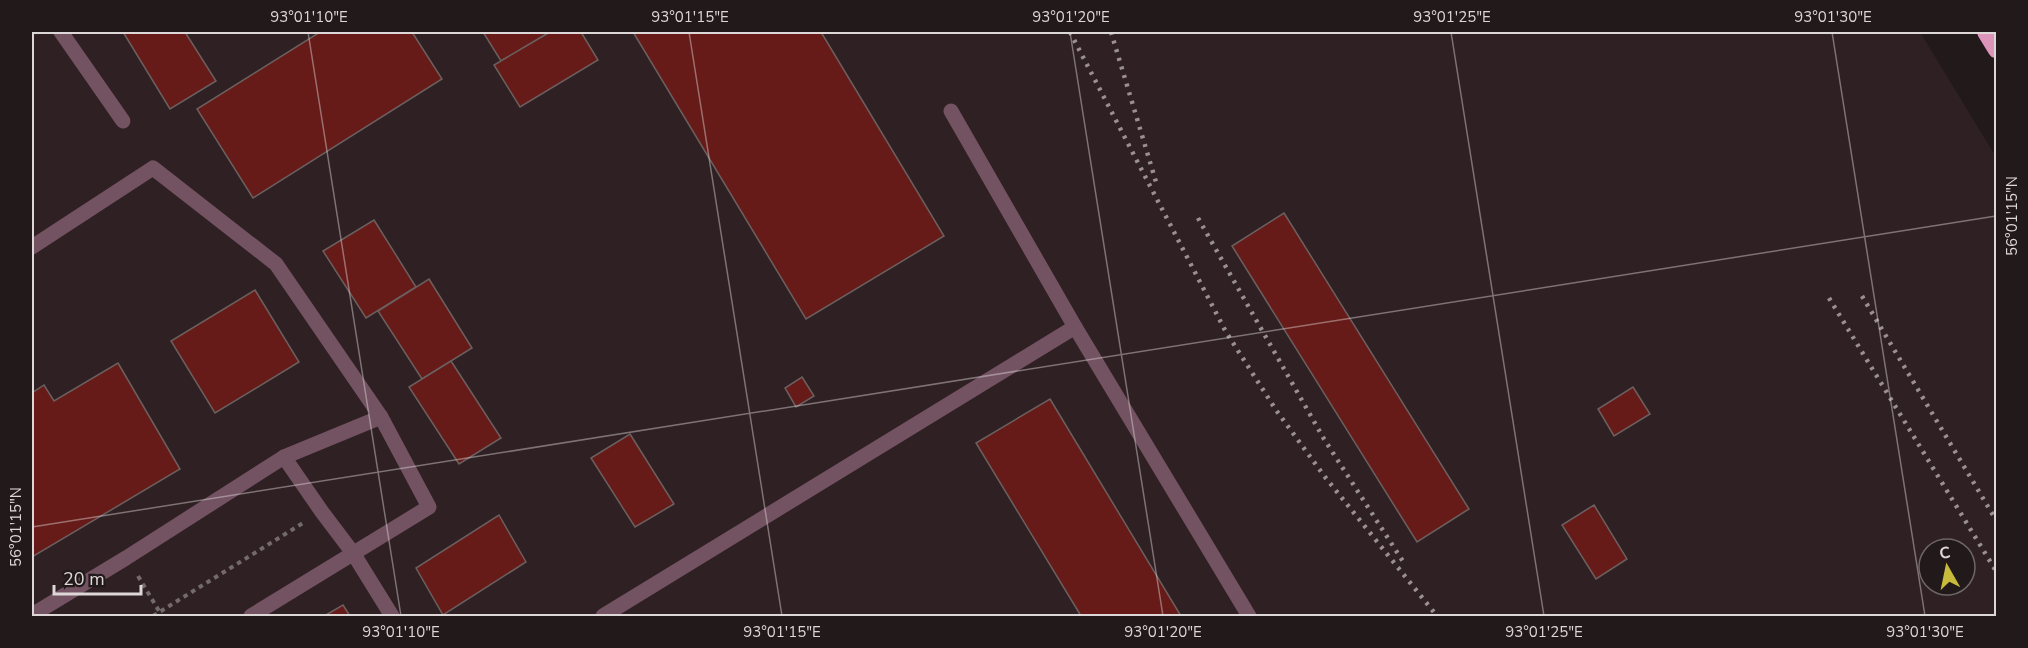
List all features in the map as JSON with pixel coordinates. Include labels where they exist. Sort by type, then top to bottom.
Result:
[{"type":"highway","points":[[1985,32],[1996,50]]},
{"type":"lane","points":[[61,32],[123,121]]},
{"type":"lane","points":[[951,111],[1075,327],[1249,616]]},
{"type":"lane","points":[[32,247],[153,168],[276,264],[381,417],[429,507],[251,616]]},
{"type":"lane","points":[[603,616],[1075,327]]},
{"type":"lane","points":[[32,615],[284,457],[381,417]]},
{"type":"lane","points":[[284,457],[353,553],[392,616]]},
{"type":"path","points":[[153,616],[161,614],[322,512]]},
{"type":"path","points":[[126,558],[161,614]]},
{"type":"shaded area","points":[[32,32],[1920,32],[1996,157],[1996,616],[32,616]]},
{"type":"building","points":[[123,32],[185,32],[216,81],[170,109]]},
{"type":"building","points":[[320,32],[412,32],[442,79],[253,198],[197,109]]},
{"type":"building","points":[[483,32],[550,32],[501,61]]},
{"type":"building","points":[[550,32],[581,32],[598,60],[520,107],[494,65]]},
{"type":"building","points":[[633,32],[821,32],[944,236],[806,319]]},
{"type":"building","points":[[1284,213],[1469,509],[1417,542],[1232,246]]},
{"type":"building","points":[[374,220],[416,287],[366,318],[323,251]]},
{"type":"building","points":[[429,279],[472,348],[422,379],[378,311]]},
{"type":"building","points":[[255,290],[299,362],[215,413],[171,341]]},
{"type":"building","points":[[451,361],[501,438],[459,464],[409,387]]},
{"type":"building","points":[[118,363],[180,469],[32,557],[32,393],[44,385],[54,401]]},
{"type":"building","points":[[802,377],[814,396],[796,407],[785,388]]},
{"type":"building","points":[[1633,387],[1650,414],[1614,436],[1598,409]]},
{"type":"building","points":[[1050,399],[1181,616],[1081,616],[976,443]]},
{"type":"building","points":[[630,434],[674,504],[635,527],[591,458]]},
{"type":"building","points":[[1594,505],[1627,559],[1596,579],[1562,525]]},
{"type":"building","points":[[499,515],[526,562],[443,615],[416,568]]},
{"type":"building","points":[[343,605],[350,616],[324,616]]},
{"type":"railway","points":[[1070,32],[1226,332],[1276,410],[1325,477],[1437,616]]},
{"type":"railway","points":[[1111,32],[1156,182]]},
{"type":"railway","points":[[1198,218],[1324,439],[1404,563]]},
{"type":"railway","points":[[1862,296],[1996,520]]},
{"type":"railway","points":[[1829,298],[1996,571]]}]
